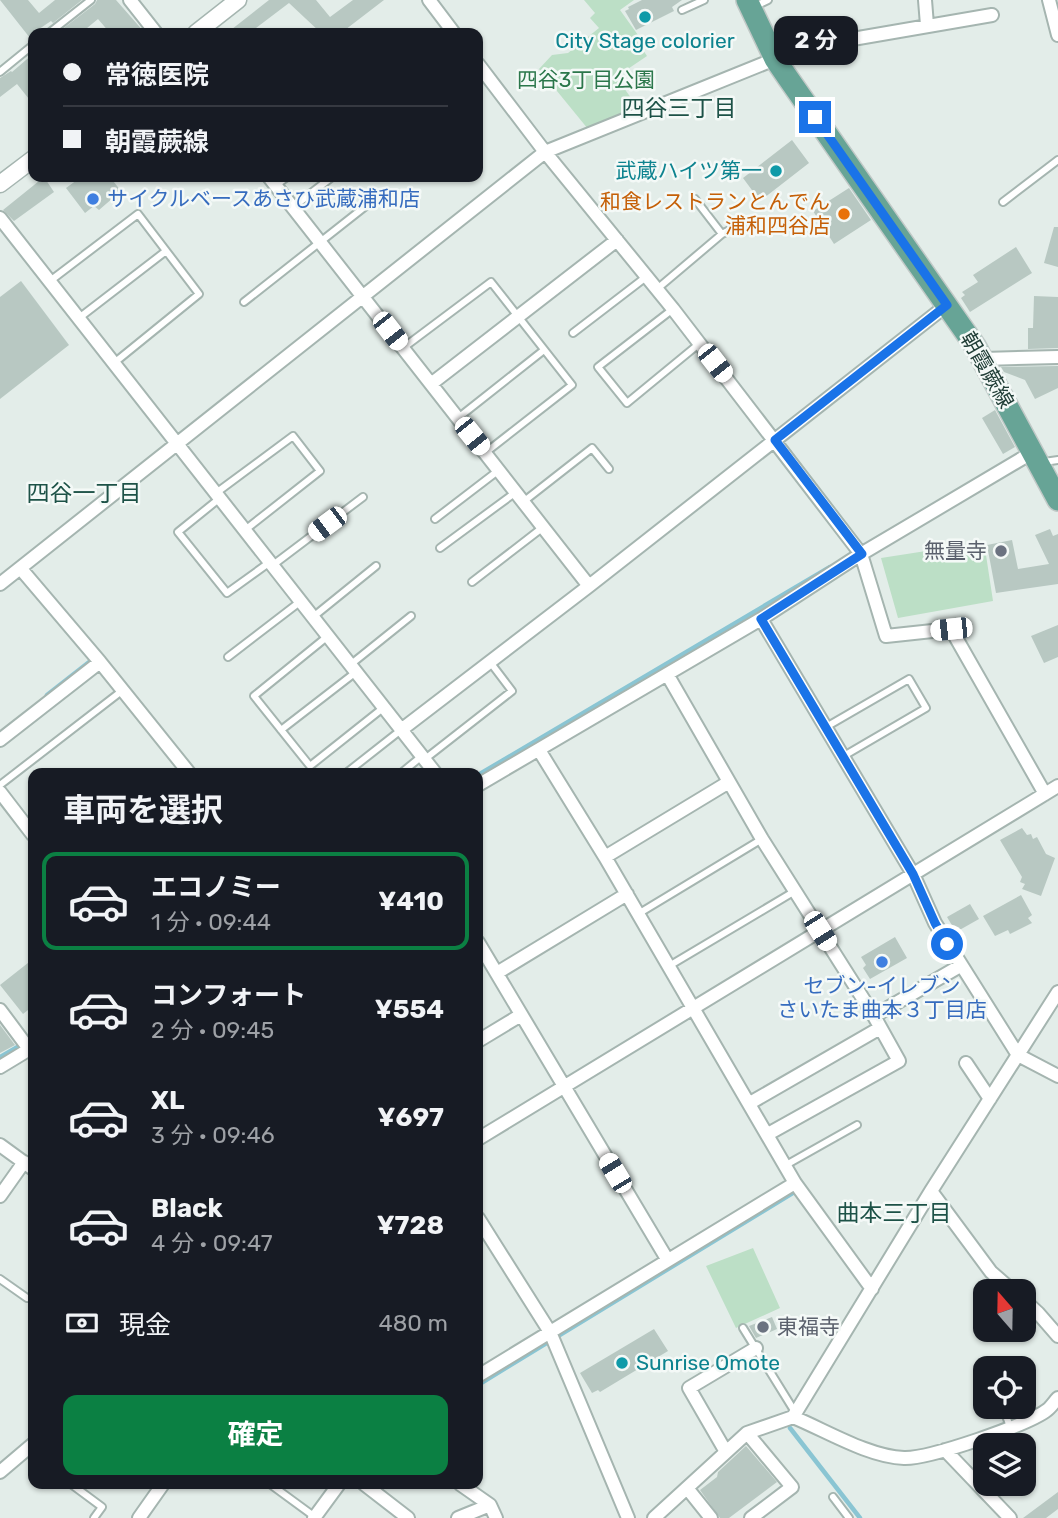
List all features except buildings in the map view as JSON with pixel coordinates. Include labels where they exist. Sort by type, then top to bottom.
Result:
[{"type":"main road","name":"朝霞蕨線","points":[[755,3],[777,60],[983,359],[1043,458],[1058,500]]},
{"type":"street","points":[[130,0],[152,28]]},
{"type":"street","points":[[202,28],[238,0]]},
{"type":"street","points":[[429,0],[450,28]]},
{"type":"street","points":[[925,0],[927,25]]},
{"type":"street","points":[[1049,0],[1058,35]]},
{"type":"street","points":[[0,584],[545,152],[812,46],[992,15]]},
{"type":"street","points":[[483,71],[545,152],[673,309],[862,554],[886,636],[951,629],[1045,794]]},
{"type":"street","points":[[0,184],[28,163]]},
{"type":"street","points":[[273,182],[589,586]]},
{"type":"street","points":[[0,218],[431,768]]},
{"type":"street","points":[[431,384],[617,240]]},
{"type":"street","points":[[401,730],[947,305]]},
{"type":"street","points":[[983,359],[1058,357]]},
{"type":"street","points":[[483,782],[761,619],[862,554],[1043,458]]},
{"type":"street","points":[[21,569],[185,768]]},
{"type":"street","points":[[761,619],[913,874],[935,923],[960,966],[1018,1055],[1058,1076]]},
{"type":"street","points":[[0,740],[100,662]]},
{"type":"street","points":[[667,674],[762,839],[900,1061],[768,1134]]},
{"type":"street","points":[[539,750],[627,894],[795,1183],[872,1289]]},
{"type":"street","points":[[605,857],[729,782]]},
{"type":"street","points":[[483,1136],[1058,786]]},
{"type":"street","points":[[0,792],[28,828]]},
{"type":"street","points":[[497,973],[627,894]]},
{"type":"street","points":[[483,950],[667,1259]]},
{"type":"street","points":[[750,1103],[960,966]]},
{"type":"street","points":[[654,1518],[747,1433],[794,1414],[931,1191],[1058,992]]},
{"type":"street","points":[[0,1010],[28,1044]]},
{"type":"street","points":[[483,1038],[521,1015]]},
{"type":"street","points":[[0,1067],[28,1050]]},
{"type":"street","points":[[965,1063],[990,1099]]},
{"type":"street","points":[[0,1146],[28,1165]]},
{"type":"street","points":[[0,1196],[28,1167]]},
{"type":"street","points":[[483,1373],[795,1183]]},
{"type":"street","points":[[931,1191],[999,1279]]},
{"type":"street","points":[[483,1226],[550,1332],[628,1518]]},
{"type":"street","points":[[1036,1310],[1058,1336]]},
{"type":"street","points":[[726,1452],[690,1388],[756,1348]]},
{"type":"street","points":[[794,1414],[872,1451],[904,1458],[945,1450],[1030,1420],[1047,1410],[1058,1398]]},
{"type":"street","points":[[747,1433],[792,1487],[751,1518]]},
{"type":"street","points":[[945,1450],[1010,1518]]},
{"type":"street","points":[[0,1472],[28,1452]]},
{"type":"street","points":[[687,1488],[711,1518]]},
{"type":"street","points":[[139,1518],[159,1489]]},
{"type":"street","points":[[314,1518],[335,1489]]},
{"type":"street","points":[[370,1489],[408,1518]]},
{"type":"street","points":[[467,1489],[490,1505],[496,1518]]},
{"type":"street","points":[[458,1518],[490,1505]]},
{"type":"lane","points":[[55,28],[91,0]]},
{"type":"lane","points":[[682,10],[704,0]]},
{"type":"lane","points":[[0,72],[28,50]]},
{"type":"lane","points":[[1003,202],[1058,160]]},
{"type":"lane","points":[[293,207],[326,182]]},
{"type":"lane","points":[[244,302],[381,194]]},
{"type":"lane","points":[[695,199],[722,234]]},
{"type":"lane","points":[[50,281],[138,214],[199,294],[114,363]]},
{"type":"lane","points":[[657,289],[722,234],[747,220]]},
{"type":"lane","points":[[79,318],[166,251]]},
{"type":"lane","points":[[573,333],[647,276]]},
{"type":"lane","points":[[403,348],[491,282],[519,317],[572,385],[485,453]]},
{"type":"lane","points":[[673,309],[598,368],[627,403],[700,344]]},
{"type":"lane","points":[[458,418],[544,350]]},
{"type":"lane","points":[[245,530],[320,471],[293,436],[178,532],[227,593],[363,497]]},
{"type":"lane","points":[[440,548],[593,448],[609,469]]},
{"type":"lane","points":[[435,519],[499,470]]},
{"type":"lane","points":[[472,582],[543,527]]},
{"type":"lane","points":[[313,617],[376,566]]},
{"type":"lane","points":[[228,657],[301,601]]},
{"type":"lane","points":[[281,730],[411,616]]},
{"type":"lane","points":[[328,636],[254,696],[310,766],[384,708]]},
{"type":"lane","points":[[408,768],[512,691],[490,662]]},
{"type":"lane","points":[[824,728],[909,679],[926,708],[842,757]]},
{"type":"lane","points":[[0,785],[123,690]]},
{"type":"lane","points":[[353,768],[401,730]]},
{"type":"lane","points":[[638,914],[762,839]]},
{"type":"lane","points":[[669,966],[795,891]]},
{"type":"lane","points":[[786,1165],[857,1125]]},
{"type":"lane","points":[[0,1279],[27,1298]]},
{"type":"lane","points":[[743,1328],[794,1414]]},
{"type":"lane","points":[[1007,1419],[1010,1427]]},
{"type":"lane","points":[[78,1489],[102,1507],[94,1518]]},
{"type":"lane","points":[[276,1489],[314,1518]]},
{"type":"lane","points":[[833,1497],[847,1515],[837,1518]]},
{"type":"green space","name":"四谷3丁目公園","points":[[584,0],[634,0],[620,10],[638,35],[637,41],[647,56],[616,77],[639,109],[588,129],[539,69],[552,55],[568,53],[599,28],[590,18],[595,13]]},
{"type":"green space","points":[[984,542],[993,601],[898,618],[881,558]]},
{"type":"green space","points":[[753,1248],[780,1308],[736,1328],[706,1266]]},
{"type":"waterway","points":[[483,772],[830,567]]},
{"type":"waterway","points":[[47,695],[93,659]]},
{"type":"waterway","points":[[0,1057],[28,1041]]},
{"type":"waterway","points":[[483,1382],[796,1191]]},
{"type":"waterway","points":[[790,1428],[860,1518]]},
{"type":"place","name":"City Stage colorier","points":[[645,17]]},
{"type":"place","name":"武蔵ハイツ第一","points":[[776,171]]},
{"type":"place","name":"サイクルベースあさひ武蔵浦和店","points":[[93,199]]},
{"type":"place","name":"和食レストランとんでん 浦和四谷店","points":[[844,214]]},
{"type":"place","name":"無量寺","points":[[1001,551]]},
{"type":"place","name":"セブン-イレブン さいたま曲本３丁目店","points":[[882,962]]},
{"type":"place","name":"東福寺","points":[[763,1327]]},
{"type":"place","name":"Sunrise Omote","points":[[622,1363]]},
{"type":"district","name":"四谷三丁目","points":[[679,108]]},
{"type":"district","name":"四谷一丁目","points":[[84,493]]},
{"type":"district","name":"曲本三丁目","points":[[894,1213]]},
{"type":"route","points":[[815,117],[947,305],[775,440],[862,554],[761,619],[913,874],[947,944]]}]
